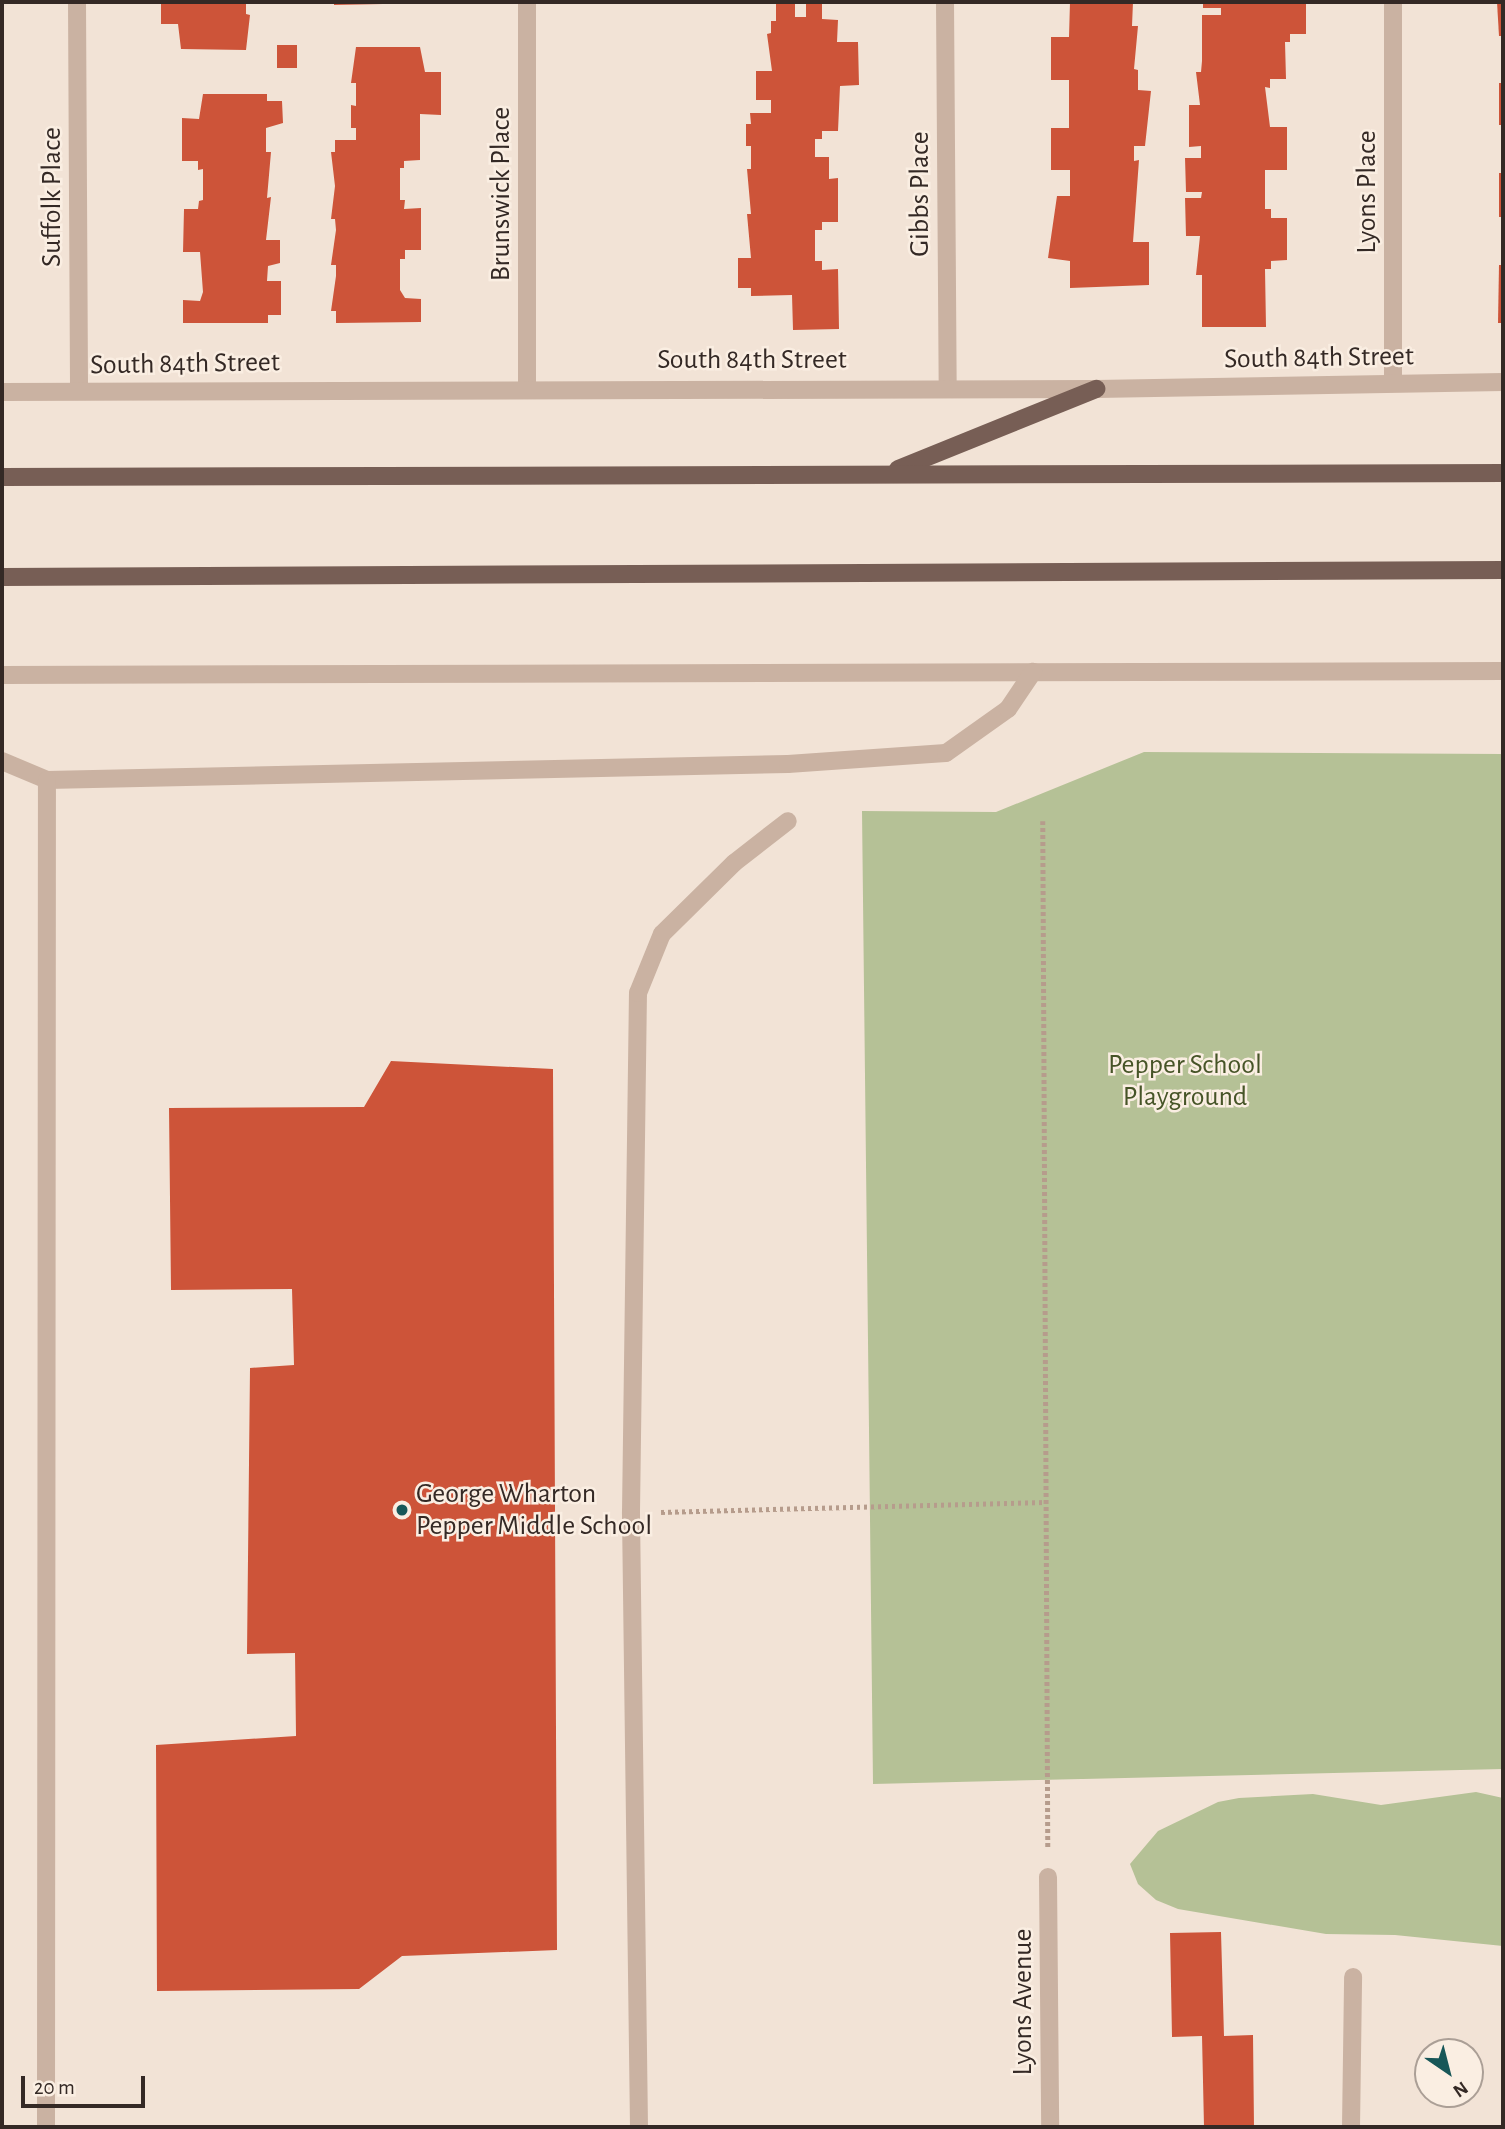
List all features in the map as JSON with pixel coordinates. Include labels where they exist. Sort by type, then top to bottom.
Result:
[{"type":"main road","points":[[887,473],[1096,389]]},
{"type":"main road","points":[[2,477],[1503,473]]},
{"type":"main road","points":[[2,577],[1503,570]]},
{"type":"street","name":"Suffolk Place","points":[[77,2],[79,391]]},
{"type":"street","name":"Brunswick Place","points":[[527,2],[527,387]]},
{"type":"street","name":"Gibbs Place","points":[[945,2],[948,386]]},
{"type":"street","name":"Lyons Place","points":[[1393,2],[1393,382]]},
{"type":"street","name":"South 84th Street","points":[[2,392],[527,387],[948,386],[1096,389],[1503,382]]},
{"type":"street","points":[[2,675],[1503,671]]},
{"type":"street","points":[[2,761],[47,780],[788,764],[946,753],[1008,709],[1032,672]]},
{"type":"street","points":[[46,2127],[47,780]]},
{"type":"street","points":[[639,2127],[631,1512],[638,993],[662,934],[734,863],[788,821]]},
{"type":"street","name":"Lyons Avenue","points":[[1048,1877],[1050,2127]]},
{"type":"street","points":[[1351,2127],[1353,1977]]},
{"type":"path","points":[[1043,821],[1048,1877]]},
{"type":"path","points":[[631,1512],[1046,1502]]},
{"type":"green space","name":"Pepper School Playground","points":[[1144,752],[1503,754],[1503,1769],[873,1784],[862,811],[996,812]]},
{"type":"green space","points":[[1476,1792],[1503,1798],[1503,1946],[1395,1935],[1326,1934],[1178,1909],[1156,1900],[1138,1884],[1130,1864],[1158,1831],[1218,1802],[1239,1798],[1313,1794],[1381,1805]]},
{"type":"building","points":[[161,2],[246,2],[246,14],[250,15],[246,50],[181,49],[178,24],[161,24]]},
{"type":"building","points":[[334,2],[383,2],[383,4],[334,5]]},
{"type":"building","points":[[776,2],[795,2],[795,17],[806,17],[806,3],[822,4],[822,19],[838,20],[837,42],[858,42],[859,85],[840,86],[838,131],[822,131],[822,139],[815,139],[815,157],[829,157],[829,179],[838,178],[838,222],[822,222],[822,230],[815,230],[815,261],[822,261],[822,270],[838,269],[839,329],[793,330],[792,295],[751,296],[751,288],[738,288],[738,258],[751,258],[747,169],[751,169],[751,146],[746,146],[746,124],[751,124],[750,113],[771,113],[771,100],[756,100],[756,71],[772,71],[767,34],[771,33],[771,21],[776,21]]},
{"type":"building","points":[[1070,2],[1133,2],[1132,26],[1138,26],[1134,69],[1138,70],[1138,90],[1151,91],[1145,146],[1134,146],[1134,161],[1139,160],[1133,242],[1149,242],[1149,285],[1070,288],[1070,261],[1048,258],[1057,196],[1070,196],[1070,170],[1051,170],[1051,128],[1069,128],[1069,80],[1051,80],[1051,37],[1069,37]]},
{"type":"building","points":[[1203,2],[1306,2],[1306,34],[1290,34],[1290,42],[1285,42],[1286,79],[1270,79],[1270,88],[1265,87],[1270,127],[1287,127],[1287,170],[1265,170],[1265,209],[1271,209],[1271,218],[1287,218],[1287,260],[1271,261],[1271,269],[1265,269],[1266,327],[1202,327],[1202,275],[1196,275],[1200,236],[1186,236],[1185,198],[1201,198],[1202,192],[1186,192],[1185,158],[1201,158],[1201,146],[1189,147],[1189,105],[1200,105],[1196,72],[1201,72],[1202,15],[1221,15],[1221,8],[1203,8]]},
{"type":"building","points":[[1497,2],[1503,2],[1503,36],[1499,36]]},
{"type":"building","points":[[277,45],[297,45],[297,68],[277,68]]},
{"type":"building","points":[[356,47],[420,47],[425,72],[441,72],[441,115],[420,114],[420,160],[404,161],[404,168],[400,168],[400,200],[405,200],[404,209],[421,208],[421,250],[405,250],[405,259],[400,259],[400,290],[405,298],[421,299],[421,322],[336,323],[336,311],[331,311],[336,265],[331,265],[336,230],[335,219],[331,219],[335,186],[331,152],[335,152],[335,140],[356,140],[356,128],[351,128],[351,105],[356,106],[356,83],[351,83]]},
{"type":"building","points":[[1499,83],[1503,83],[1503,125],[1499,125]]},
{"type":"building","points":[[203,94],[267,94],[267,101],[282,101],[283,123],[266,128],[266,152],[271,152],[267,198],[271,197],[266,240],[280,240],[280,263],[268,266],[267,281],[281,281],[281,315],[268,315],[268,323],[183,323],[183,300],[200,301],[203,292],[200,252],[183,252],[184,209],[198,209],[199,201],[203,200],[203,169],[198,170],[198,161],[182,161],[182,118],[199,119]]},
{"type":"building","points":[[1499,173],[1503,173],[1503,217],[1499,217]]},
{"type":"building","points":[[1499,265],[1503,265],[1503,323],[1498,323]]},
{"type":"building","name":"George Wharton Pepper Middle School","points":[[391,1061],[553,1069],[557,1950],[402,1956],[359,1989],[157,1991],[156,1745],[296,1736],[295,1653],[247,1654],[250,1368],[294,1365],[292,1289],[171,1290],[169,1108],[364,1107]]},
{"type":"building","points":[[1221,1932],[1224,2036],[1253,2035],[1254,2127],[1204,2127],[1202,2036],[1172,2037],[1170,1933]]},
{"type":"place","name":"George Wharton Pepper Middle School","points":[[402,1510]]}]
